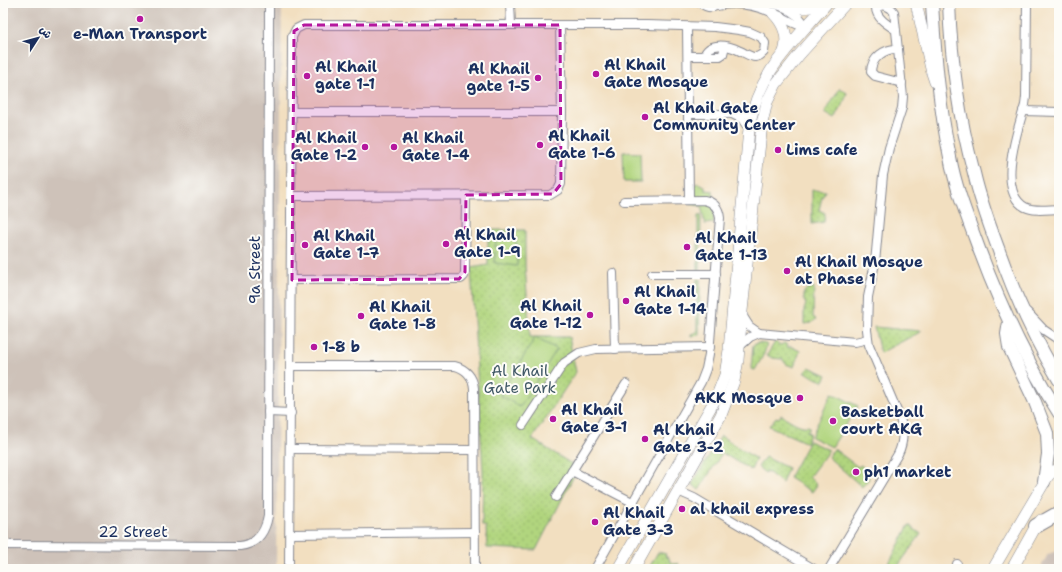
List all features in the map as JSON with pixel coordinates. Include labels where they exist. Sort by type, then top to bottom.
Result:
[{"type":"highway","points":[[1036,526],[1059,513]]},
{"type":"main road","points":[[932,3],[939,92],[950,158],[960,195],[988,274],[1009,322],[1059,413]]},
{"type":"main road","points":[[949,3],[953,61],[968,151],[982,203],[1018,302],[1041,349],[1059,380]]},
{"type":"main road","points":[[1009,322],[1007,334],[1009,347],[1035,402],[1046,433],[1048,454],[1044,482]]},
{"type":"street","name":"9a Street","points":[[260,536],[265,527],[268,516],[269,3]]},
{"type":"street","points":[[510,3],[511,25]]},
{"type":"street","points":[[700,3],[710,8],[729,4],[802,8],[822,3]]},
{"type":"street","points":[[618,569],[684,455],[723,383],[727,367],[751,114],[756,97],[773,66],[827,3]]},
{"type":"street","points":[[807,27],[815,25],[823,20],[838,3]]},
{"type":"street","points":[[634,569],[721,415],[728,400],[737,370],[760,142],[765,109],[776,84],[846,3]]},
{"type":"street","points":[[916,3],[932,73],[939,92]]},
{"type":"street","points":[[1027,3],[1026,97],[1011,157],[1011,172],[1015,196],[1020,203],[1027,208],[1035,210],[1059,209]]},
{"type":"street","points":[[776,7],[799,17],[807,27],[808,33],[780,69],[776,76],[776,84]]},
{"type":"street","points":[[776,7],[785,32],[786,44],[784,52]]},
{"type":"street","points":[[292,196],[550,195],[555,193],[561,184],[562,112],[560,24]]},
{"type":"street","points":[[289,569],[292,280],[292,37],[296,29],[301,25],[560,24],[724,27],[745,31],[761,37],[766,45],[762,54],[754,57],[739,50],[725,46],[711,47],[707,50],[704,56],[688,56]]},
{"type":"street","points":[[687,27],[689,200]]},
{"type":"street","points":[[829,569],[898,454],[902,444],[903,431],[900,418],[868,339],[868,297],[875,263],[883,175],[889,148],[902,108],[903,97],[896,30]]},
{"type":"street","points":[[898,49],[889,49],[882,52],[871,68],[871,72],[875,76],[902,82]]},
{"type":"street","points":[[292,112],[562,112]]},
{"type":"street","points":[[1023,112],[1059,112]]},
{"type":"street","points":[[689,114],[751,114],[759,121],[760,142]]},
{"type":"street","points":[[731,114],[742,119],[749,128]]},
{"type":"street","points":[[292,280],[432,280],[463,278],[465,274],[466,195]]},
{"type":"street","points":[[595,569],[634,503],[701,382],[708,362],[716,274],[720,214],[716,207],[710,202],[704,200],[624,201]]},
{"type":"street","points":[[613,273],[615,349]]},
{"type":"street","points":[[652,274],[716,274]]},
{"type":"street","points":[[1018,302],[1044,330],[1059,340]]},
{"type":"street","points":[[742,315],[748,326],[759,333],[855,342],[868,339]]},
{"type":"street","points":[[739,347],[750,337],[759,333]]},
{"type":"street","points":[[523,425],[560,368],[568,359],[584,351],[596,349],[710,347]]},
{"type":"street","points":[[291,366],[455,366],[460,367],[470,375],[474,384],[475,569]]},
{"type":"street","points":[[556,498],[626,384]]},
{"type":"street","points":[[268,412],[291,413]]},
{"type":"street","points":[[291,449],[474,450]]},
{"type":"street","points":[[684,455],[675,484],[694,498],[814,569]]},
{"type":"street","points":[[572,470],[634,503]]},
{"type":"street","points":[[993,569],[1048,476],[1054,471],[1059,470]]},
{"type":"street","points":[[1012,569],[1036,526],[1044,517],[1059,507]]},
{"type":"street","points":[[290,534],[475,532]]},
{"type":"street","name":"22 Street","points":[[3,545],[240,546],[249,544],[260,536]]},
{"type":"highlighted area","points":[[304,25],[560,25],[561,184],[553,194],[466,195],[465,272],[459,279],[292,280],[294,31]]},
{"type":"shaded area","points":[[3,3],[282,3],[276,569],[3,569]]},
{"type":"shaded area","points":[[1057,551],[1059,552],[1059,569],[1040,569],[1048,554]]},
{"type":"green space","points":[[840,88],[847,93],[843,105],[835,119],[825,113]]},
{"type":"green space","points":[[623,152],[640,153],[641,182],[624,182]]},
{"type":"green space","points":[[698,183],[705,186],[705,190],[713,191],[714,223],[705,224],[701,206],[691,204],[691,186]]},
{"type":"green space","points":[[812,190],[826,191],[822,197],[819,210],[825,213],[824,222],[812,224]]},
{"type":"green space","points":[[701,215],[700,270],[698,270],[698,216]]},
{"type":"green space","name":"Al Khail Gate Park","points":[[488,230],[525,230],[525,265],[530,337],[569,337],[576,372],[532,439],[578,468],[536,550],[487,548],[486,527],[482,525],[483,472],[471,268],[488,265]]},
{"type":"green space","points":[[496,238],[516,238],[517,266],[495,263]]},
{"type":"green space","points":[[697,279],[700,279],[699,335],[691,336],[691,334],[697,332]]},
{"type":"green space","points":[[808,288],[814,288],[813,317],[816,319],[812,323],[804,324],[804,310],[806,304],[804,301],[804,292]]},
{"type":"green space","points":[[874,327],[922,331],[880,353]]},
{"type":"green space","points":[[535,338],[557,349],[520,407],[500,395]]},
{"type":"green space","points":[[775,342],[781,345],[784,343],[788,345],[787,347],[789,348],[790,346],[800,351],[794,367],[786,364],[782,359],[772,358],[767,355]]},
{"type":"green space","points":[[758,343],[767,344],[764,354],[755,370],[751,369],[753,345]]},
{"type":"green space","points":[[809,367],[827,375],[824,381],[817,379],[806,372],[804,373]]},
{"type":"green space","name":"Basketball court AKG","points":[[832,393],[858,406],[832,447],[811,437]]},
{"type":"green space","points":[[781,415],[798,424],[810,427],[807,432],[810,433],[807,443],[769,426],[776,417],[779,418]]},
{"type":"green space","points":[[721,436],[756,459],[751,470],[722,453],[699,490],[692,484]]},
{"type":"green space","points":[[809,441],[829,450],[809,477],[817,485],[812,492],[789,478]]},
{"type":"green space","points":[[834,449],[858,467],[861,465],[867,472],[869,479],[862,487],[828,457]]},
{"type":"green space","points":[[765,457],[788,468],[782,483],[767,471],[765,473],[758,467]]},
{"type":"green space","points":[[909,525],[921,534],[896,569],[886,569]]},
{"type":"green space","points":[[658,552],[666,554],[665,556],[670,559],[669,561],[676,565],[677,563],[679,564],[678,566],[681,569],[658,569],[650,566]]},
{"type":"place","name":"e-Man Transport","points":[[140,19]]},
{"type":"place","name":"Al Khail Gate Mosque","points":[[596,74]]},
{"type":"place","name":"Al Khail gate 1-1","points":[[307,76]]},
{"type":"place","name":"Al Khail gate 1-5","points":[[538,78]]},
{"type":"place","name":"Al Khail Gate Community Center","points":[[645,117]]},
{"type":"place","name":"Al Khail Gate 1-6","points":[[540,145]]},
{"type":"place","name":"Al Khail Gate 1-2","points":[[365,147]]},
{"type":"place","name":"Al Khail Gate 1-4","points":[[394,147]]},
{"type":"place","name":"Lims cafe","points":[[778,150]]},
{"type":"place","name":"Al Khail Gate 1-9","points":[[446,244]]},
{"type":"place","name":"Al Khail Gate 1-7","points":[[305,245]]},
{"type":"place","name":"Al Khail Gate 1-13","points":[[687,247]]},
{"type":"place","name":"Al Khail Mosque at Phase 1","points":[[787,271]]},
{"type":"place","name":"Al Khail Gate 1-14","points":[[626,301]]},
{"type":"place","name":"Al Khail Gate 1-12","points":[[590,315]]},
{"type":"place","name":"Al Khail Gate 1-8","points":[[361,316]]},
{"type":"place","name":"1-8 b","points":[[314,347]]},
{"type":"place","name":"AKK Mosque","points":[[800,398]]},
{"type":"place","name":"Al Khail Gate 3-1","points":[[553,419]]},
{"type":"place","name":"Basketball court AKG","points":[[833,421]]},
{"type":"place","name":"Al Khail Gate 3-2","points":[[645,439]]},
{"type":"place","name":"ph1 market","points":[[856,472]]},
{"type":"place","name":"al khail express","points":[[682,509]]},
{"type":"place","name":"Al Khail Gate 3-3","points":[[595,522]]}]
